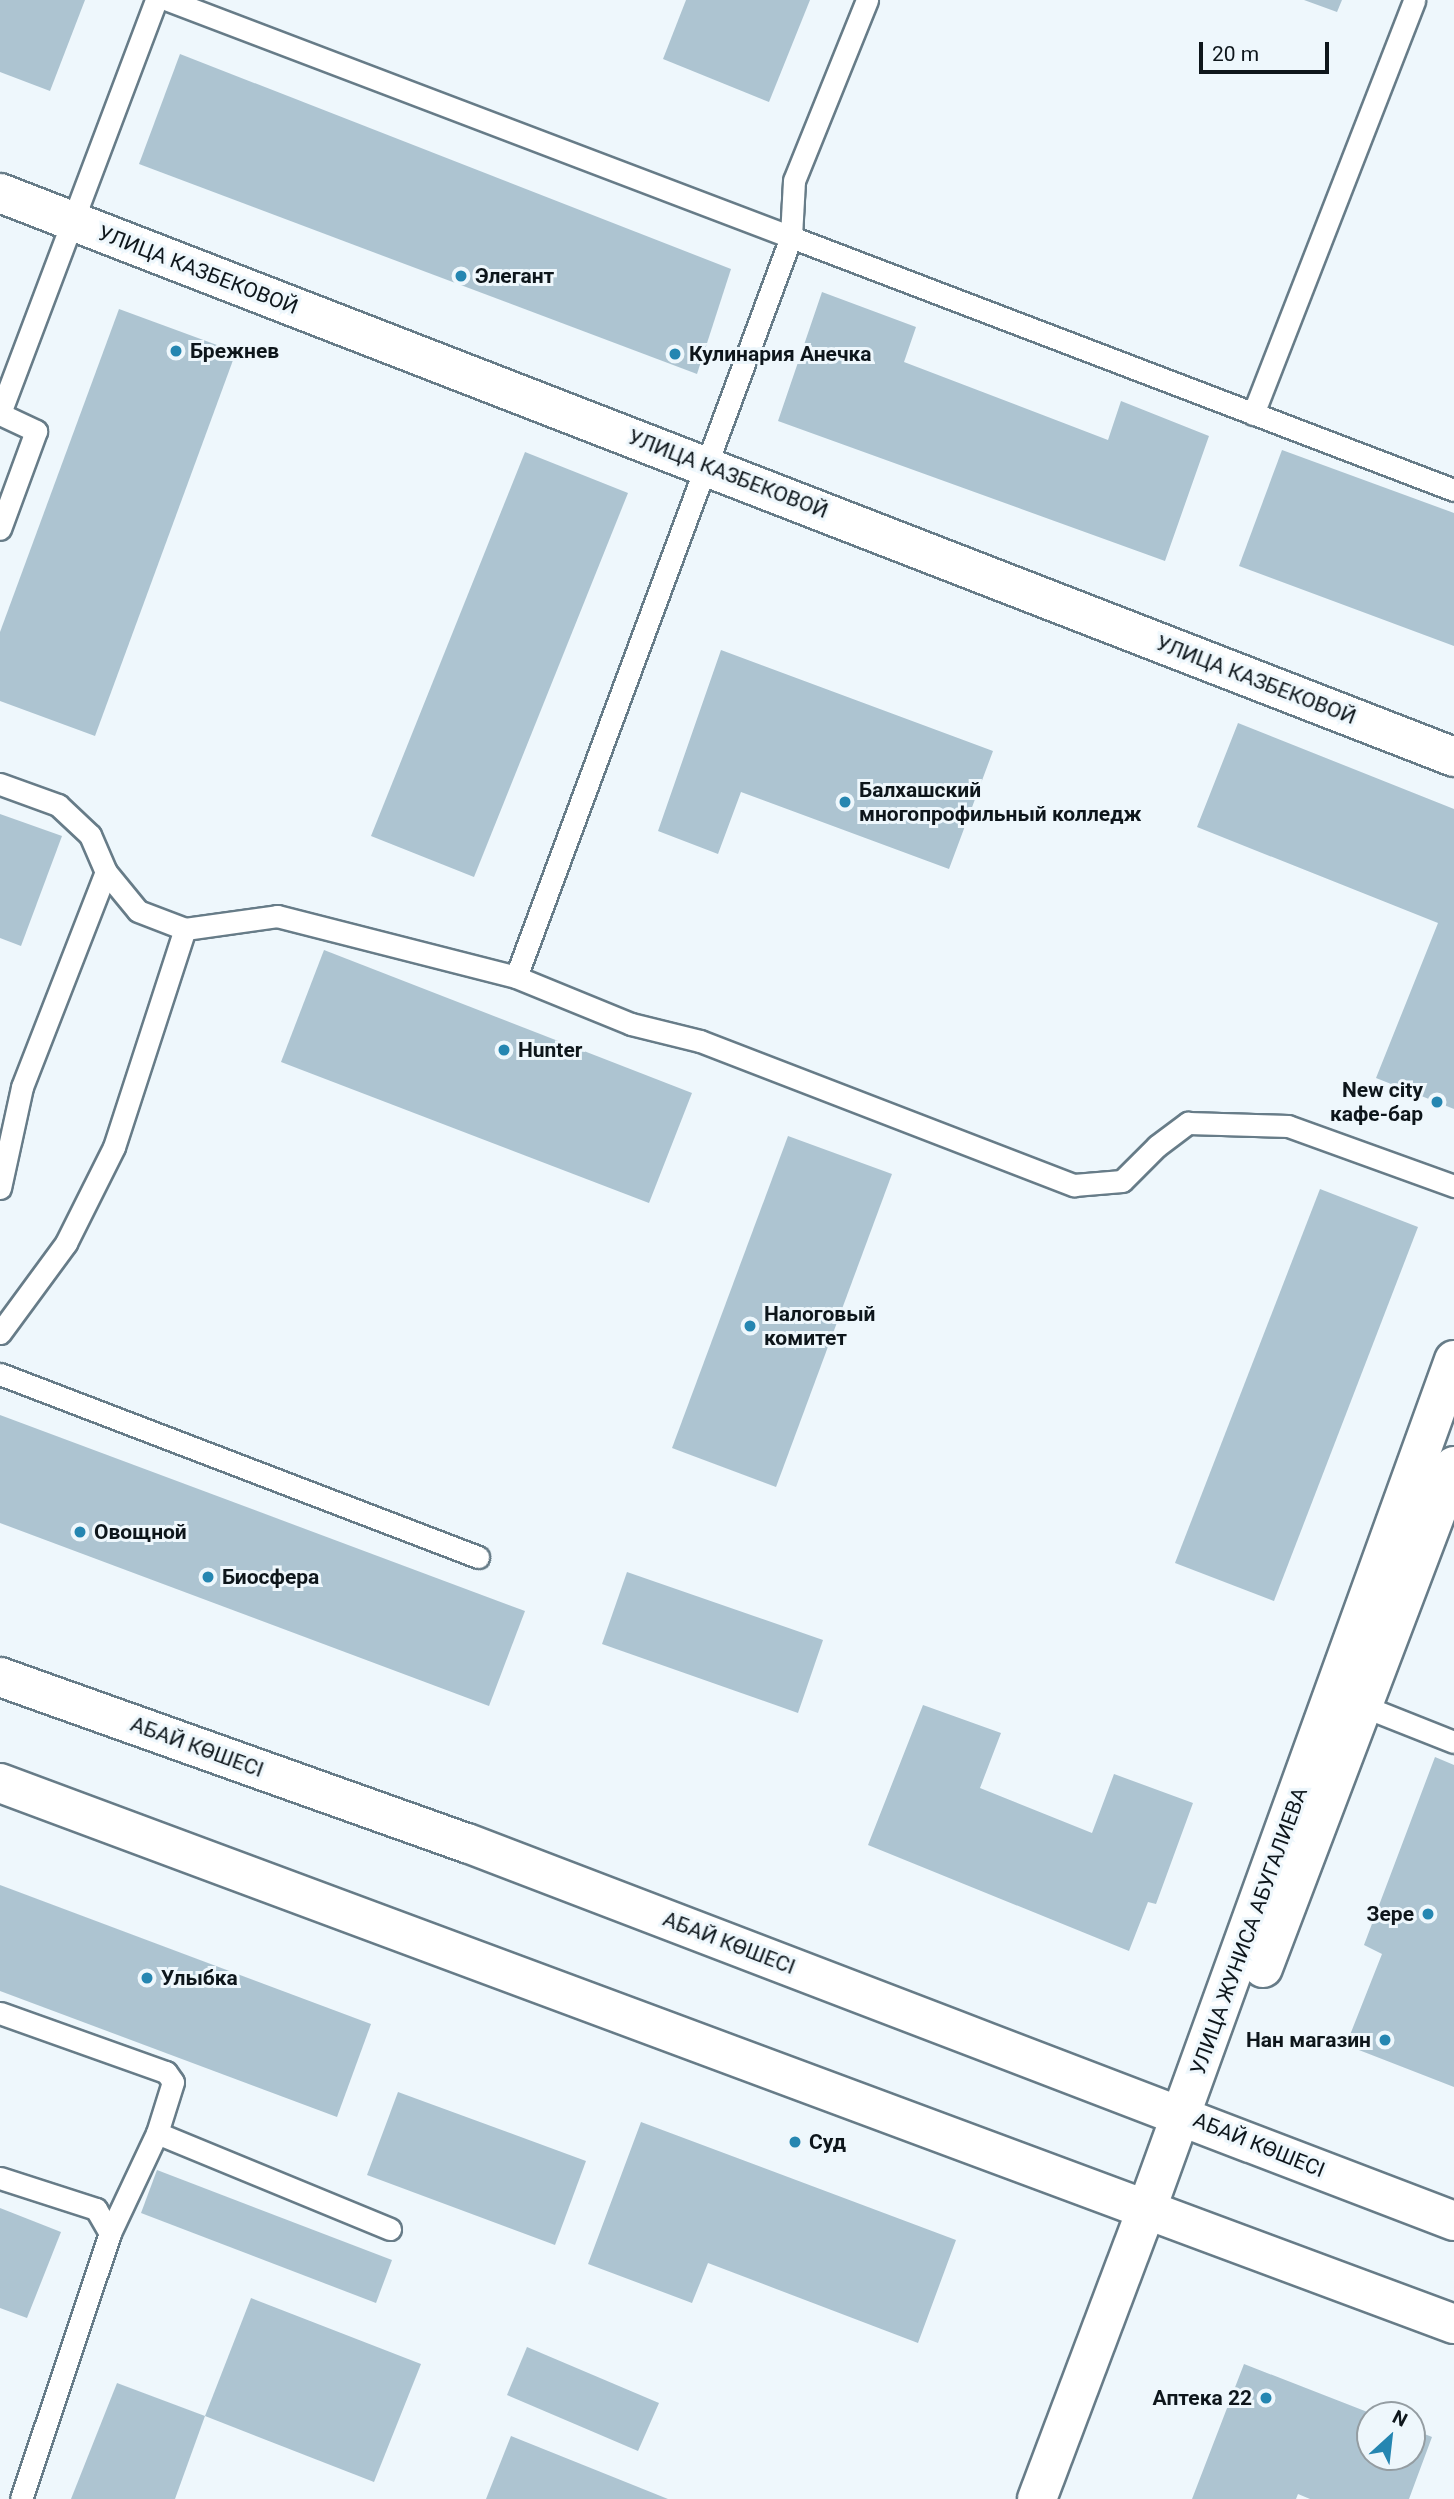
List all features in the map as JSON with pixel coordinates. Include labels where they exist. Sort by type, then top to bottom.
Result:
[{"type":"main road","name":"УЛИЦА КАЗБЕКОВОЙ","points":[[0,193],[705,464],[1454,757]]},
{"type":"main road","name":"УЛИЦА ЖУНИСА АБУГАЛИЕВА","points":[[1065,2499],[1158,2216],[1454,1360]]},
{"type":"main road","name":"УЛИЦА ЖУНИСА АБУГАЛИЕВА","points":[[1193,2120],[1363,1706],[1454,1466]]},
{"type":"main road","name":"АБАЙ КӨШЕСІ","points":[[0,1677],[467,1843],[1454,2221]]},
{"type":"main road","points":[[0,1783],[1454,2324]]},
{"type":"main road","name":"УЛИЦА ЖУНИСА АБУГАЛИЕВА","points":[[1037,2499],[1158,2216]]},
{"type":"lane","points":[[0,529],[36,432],[0,413],[156,0]]},
{"type":"lane","points":[[169,0],[211,6],[791,237],[1454,490]]},
{"type":"lane","points":[[516,977],[791,237],[794,181],[867,0]]},
{"type":"lane","points":[[1253,414],[1414,0]]},
{"type":"lane","points":[[0,784],[58,804],[90,835],[106,872],[138,911],[185,929],[277,916],[516,977],[631,1024],[700,1041],[1074,1185],[1122,1181],[1157,1146],[1188,1123],[1288,1126],[1454,1186]]},
{"type":"lane","points":[[0,1188],[22,1087],[106,872]]},
{"type":"lane","points":[[0,1333],[66,1243],[114,1146],[185,929]]},
{"type":"lane","points":[[0,1374],[478,1557]]},
{"type":"lane","points":[[1363,1706],[1454,1742]]},
{"type":"lane","points":[[0,2013],[166,2073],[173,2082],[157,2133],[110,2233],[20,2499]]},
{"type":"lane","points":[[157,2133],[390,2229]]},
{"type":"lane","points":[[0,2178],[96,2209],[110,2233]]},
{"type":"building","points":[[0,0],[85,0],[50,91],[0,72]]},
{"type":"building","points":[[686,0],[810,0],[769,102],[663,59]]},
{"type":"building","points":[[1304,0],[1342,0],[1337,12]]},
{"type":"building","points":[[180,54],[731,269],[697,374],[139,164]]},
{"type":"building","points":[[822,292],[916,327],[904,362],[1108,440],[1121,401],[1209,436],[1165,561],[778,421]]},
{"type":"building","points":[[119,309],[236,352],[95,736],[0,701],[0,632]]},
{"type":"building","points":[[1282,450],[1454,513],[1454,646],[1239,566]]},
{"type":"building","points":[[525,452],[628,493],[474,877],[371,836]]},
{"type":"building","points":[[721,650],[993,751],[949,869],[741,792],[718,854],[658,831]]},
{"type":"building","points":[[1238,723],[1454,809],[1454,1109],[1376,1078],[1438,923],[1197,827]]},
{"type":"building","points":[[0,814],[62,836],[21,946],[0,938]]},
{"type":"building","points":[[324,950],[692,1093],[649,1203],[281,1062]]},
{"type":"building","points":[[788,1136],[892,1174],[776,1487],[672,1448]]},
{"type":"building","points":[[1320,1189],[1418,1227],[1274,1601],[1175,1563]]},
{"type":"building","points":[[0,1415],[525,1611],[489,1706],[0,1523]]},
{"type":"building","points":[[627,1572],[823,1640],[798,1713],[602,1644]]},
{"type":"building","points":[[923,1705],[1001,1733],[980,1788],[1092,1833],[1114,1774],[1193,1803],[1156,1904],[1148,1902],[1129,1951],[868,1845]]},
{"type":"building","points":[[1435,1757],[1454,1765],[1454,2087],[1346,2045],[1382,1954],[1364,1945]]},
{"type":"building","points":[[0,1885],[371,2024],[337,2117],[0,1991]]},
{"type":"building","points":[[398,2092],[586,2161],[555,2245],[367,2175]]},
{"type":"building","points":[[641,2122],[956,2240],[918,2343],[708,2263],[692,2303],[588,2264]]},
{"type":"building","points":[[157,2170],[392,2260],[376,2303],[141,2213]]},
{"type":"building","points":[[0,2208],[61,2232],[27,2318],[0,2308]]},
{"type":"building","points":[[251,2298],[421,2364],[374,2482],[205,2416]]},
{"type":"building","points":[[527,2347],[659,2403],[638,2451],[507,2395]]},
{"type":"building","points":[[1244,2364],[1356,2408],[1356,2471],[1419,2471],[1409,2499],[1310,2499],[1298,2494],[1296,2499],[1192,2499]]},
{"type":"building","points":[[117,2383],[205,2416],[175,2499],[71,2499]]},
{"type":"building","points":[[1426,2435],[1432,2437],[1426,2453]]},
{"type":"building","points":[[511,2436],[668,2499],[486,2499]]},
{"type":"place","name":"Элегант","points":[[461,276]]},
{"type":"place","name":"Брежнев","points":[[176,351]]},
{"type":"place","name":"Кулинария Анечка","points":[[675,354]]},
{"type":"place","name":"Балхашский многопрофильный колледж","points":[[845,802]]},
{"type":"place","name":"Hunter","points":[[504,1050]]},
{"type":"place","name":"New city кафе-бар","points":[[1437,1102]]},
{"type":"place","name":"Налоговый комитет","points":[[750,1326]]},
{"type":"place","name":"Овощной","points":[[80,1532]]},
{"type":"place","name":"Биосфера","points":[[208,1577]]},
{"type":"place","name":"Зере","points":[[1428,1914]]},
{"type":"place","name":"Улыбка","points":[[147,1978]]},
{"type":"place","name":"Нан магазин","points":[[1385,2040]]},
{"type":"place","name":"Суд","points":[[795,2142]]},
{"type":"place","name":"Аптека 22","points":[[1266,2398]]}]
